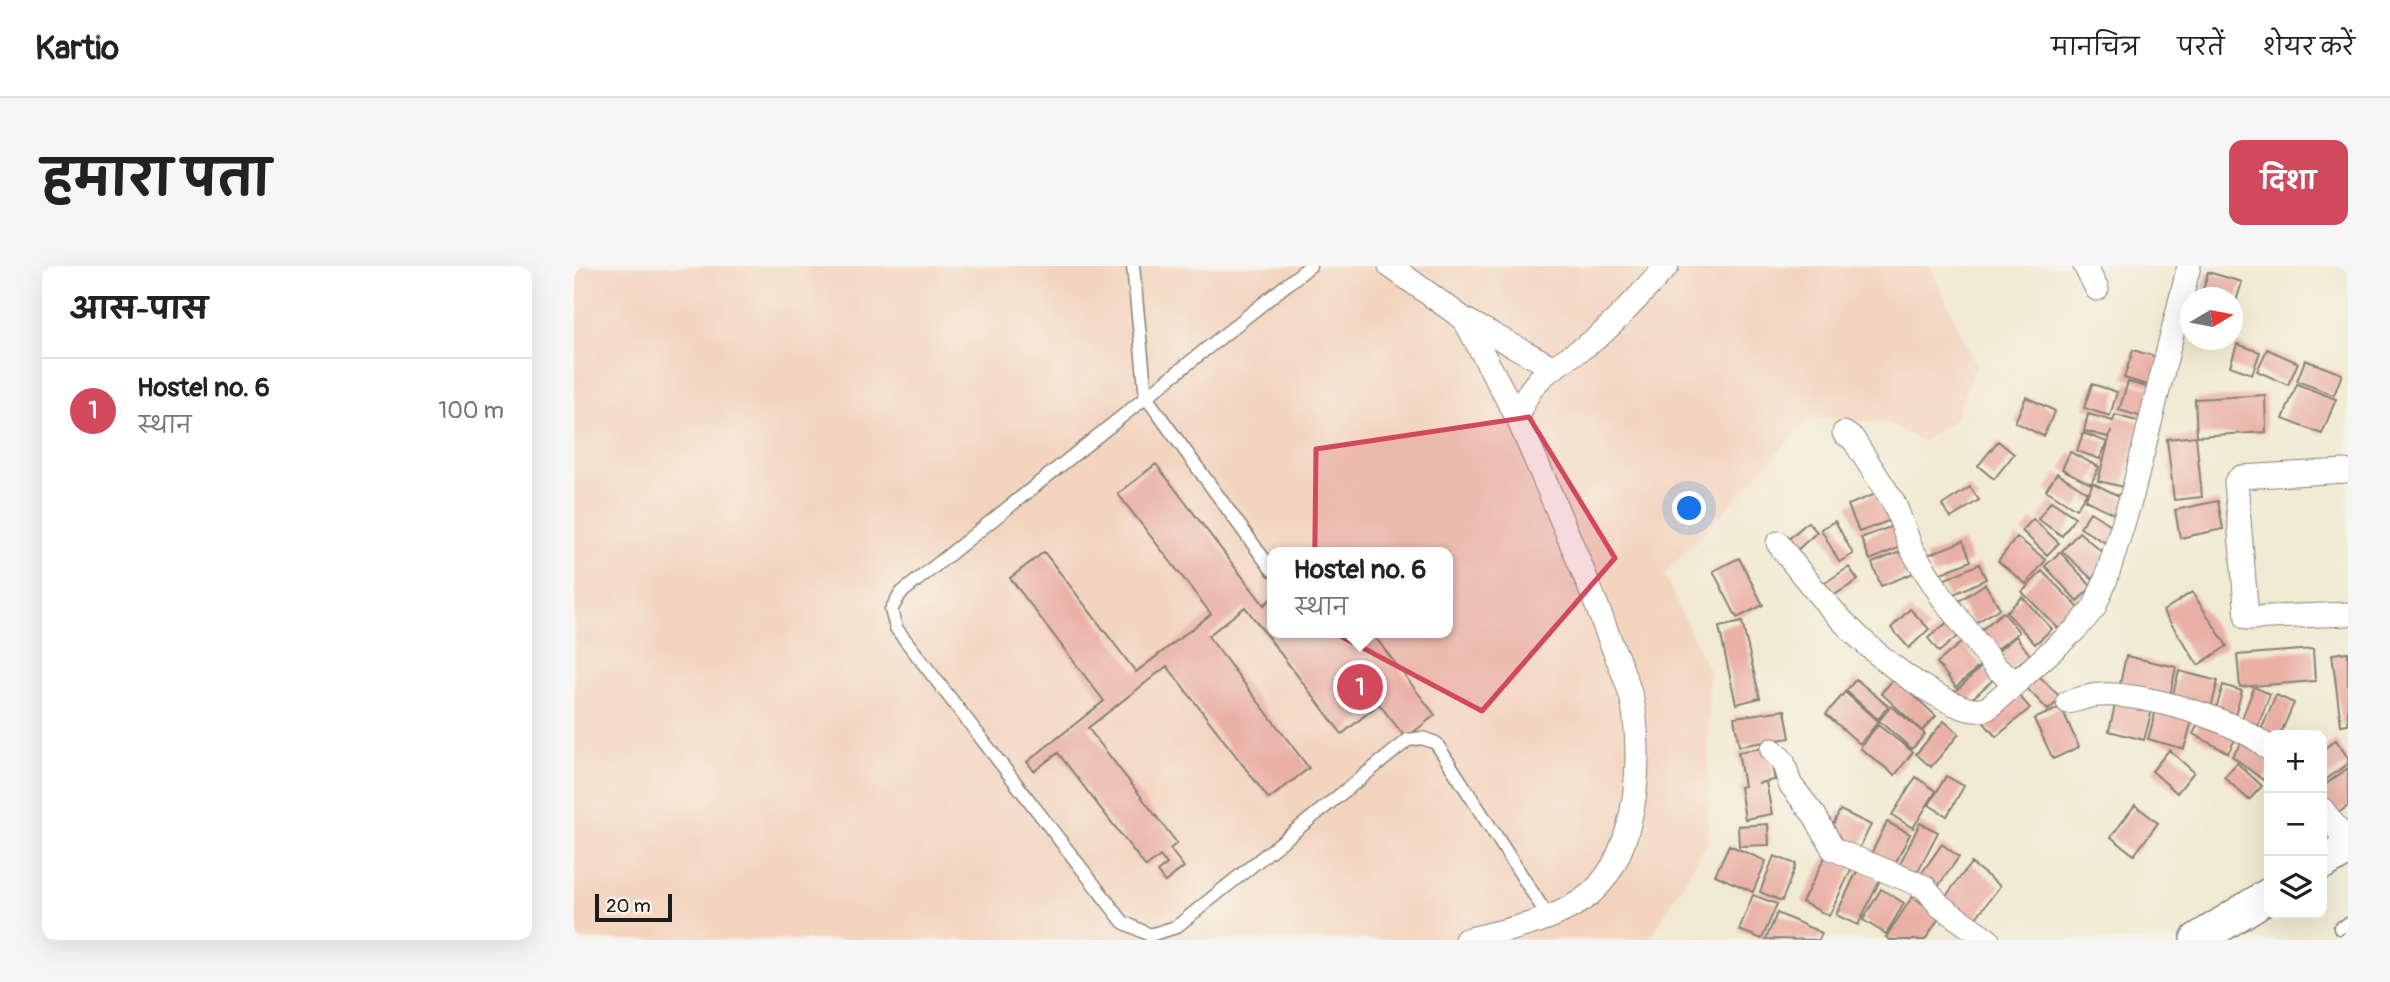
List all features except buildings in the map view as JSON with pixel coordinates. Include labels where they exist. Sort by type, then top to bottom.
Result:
[{"type":"main road","points":[[2327,860],[2348,845]]},
{"type":"main road","points":[[2197,940],[2264,898]]},
{"type":"street","points":[[1390,266],[1464,319],[1554,368]]},
{"type":"street","points":[[1518,419],[1524,396],[1535,381],[1599,335],[1667,266]]},
{"type":"street","points":[[2085,266],[2097,289]]},
{"type":"street","points":[[1778,543],[1815,592],[1854,634],[1907,679],[1948,701],[1975,710],[1987,708],[2077,628],[2094,608],[2106,579],[2132,495],[2189,266]]},
{"type":"street","points":[[1464,319],[1518,419],[1593,593],[1633,704],[1637,775],[1628,828],[1603,878],[1583,900],[1549,918],[1465,940]]},
{"type":"street","points":[[1844,433],[1853,439],[1894,503],[1912,550],[1944,600],[1996,668],[2015,681]]},
{"type":"street","points":[[2347,466],[2241,477],[2236,482],[2246,618],[2348,614]]},
{"type":"street","points":[[2067,702],[2098,695],[2150,699],[2243,731],[2264,746]]},
{"type":"street","points":[[1772,750],[1783,761],[1790,784],[1815,816],[1833,849],[1926,887],[1940,906],[1988,940]]},
{"type":"street","points":[[2327,816],[2348,845]]},
{"type":"lane","points":[[1133,266],[1146,397],[1267,563]]},
{"type":"lane","points":[[1310,266],[901,594],[891,610],[896,628],[1123,922],[1150,935],[1175,927],[1408,740],[1422,738],[1436,743],[1549,918]]},
{"type":"highlighted area","points":[[1529,417],[1615,558],[1482,711],[1314,622],[1316,449]]},
{"type":"shaded area","points":[[574,266],[1930,266],[1976,365],[1954,420],[1923,441],[1886,423],[1811,417],[1664,575],[1709,672],[1708,842],[1649,940],[574,940]]},
{"type":"place","name":"Hostel no. 6","points":[[1360,687]]}]
